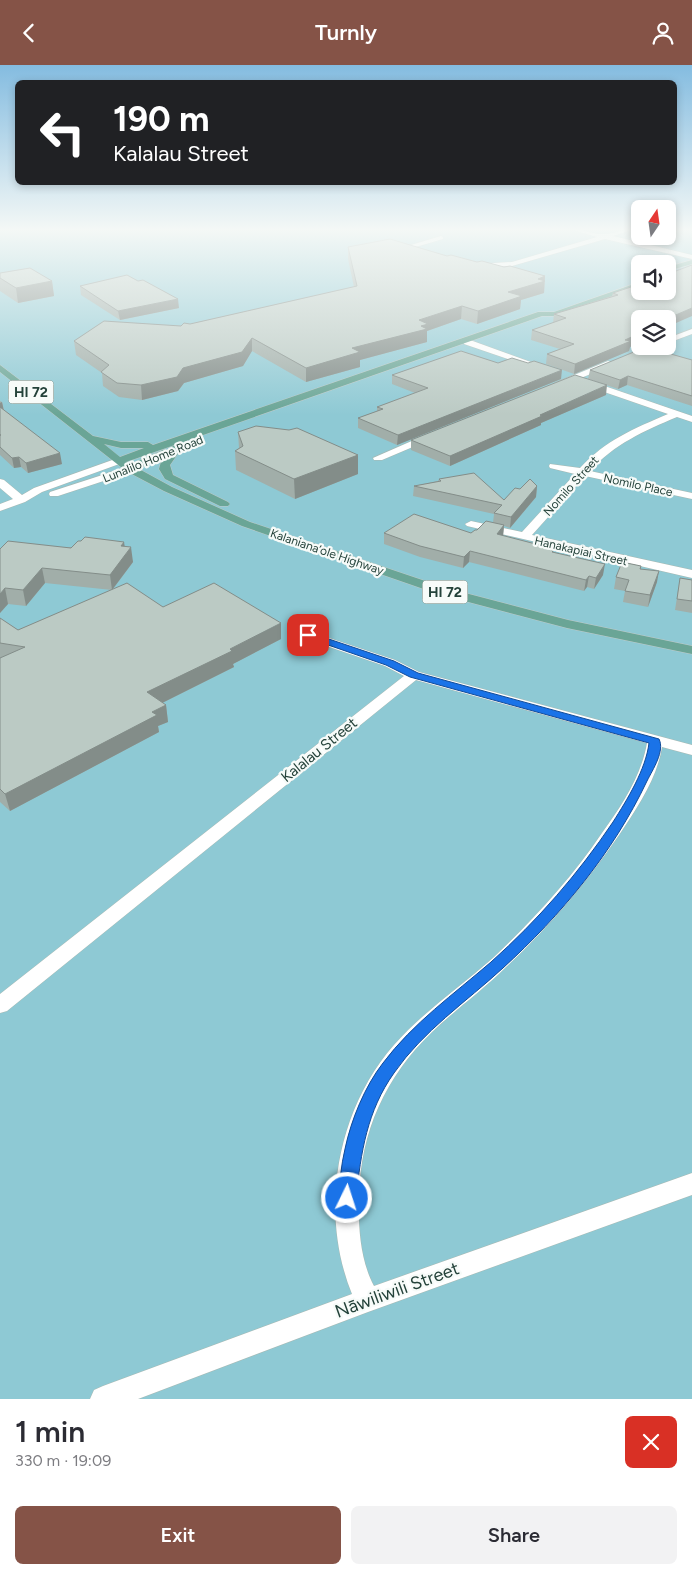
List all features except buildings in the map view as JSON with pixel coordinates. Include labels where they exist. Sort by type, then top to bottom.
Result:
[{"type":"main road","name":"Lunalilo Home Road","points":[[541,314],[541,310],[598,290]]},
{"type":"main road","name":"Lunalilo Home Road","points":[[118,461],[266,408],[280,406],[467,342],[541,314],[555,314],[622,290]]},
{"type":"main road","name":"Kalaniana’ole Highway","points":[[0,368],[92,439],[107,454],[130,469],[168,489],[246,524],[442,591],[567,624],[692,650]]},
{"type":"main road","name":"Lunalilo Home Road","points":[[130,469],[177,448],[276,412],[280,406]]},
{"type":"main road","points":[[92,439],[121,445],[162,444]]},
{"type":"main road","points":[[177,448],[164,462],[163,468],[169,477],[353,562]]},
{"type":"street","points":[[676,338],[692,331]]},
{"type":"street","points":[[467,342],[554,371]]},
{"type":"street","points":[[554,385],[568,376],[634,355]]},
{"type":"street","points":[[568,376],[692,419]]},
{"type":"street","name":"Nomilo Street","points":[[524,537],[599,454],[618,440],[676,414]]},
{"type":"street","points":[[378,457],[439,433]]},
{"type":"street","name":"Lunalilo Home Road","points":[[0,508],[38,490],[118,461]]},
{"type":"street","name":"Nomilo Place","points":[[554,466],[692,496]]},
{"type":"street","name":"Lunalilo Home Road","points":[[20,500],[48,496],[130,469]]},
{"type":"street","points":[[0,482],[20,500]]},
{"type":"street","name":"Hanakapiai Street","points":[[471,524],[692,574]]},
{"type":"street","points":[[308,635],[390,663],[414,675],[692,750]]},
{"type":"street","name":"Kalalau Street","points":[[0,1005],[414,675]]},
{"type":"street","points":[[368,1300],[358,1282],[351,1254],[347,1198],[353,1149],[367,1105],[377,1085],[402,1050],[416,1035],[498,964],[548,915],[589,866],[630,805],[654,755],[655,741]]},
{"type":"street","name":"Nāwiliwili Street","points":[[102,1399],[368,1300],[692,1184]]},
{"type":"water","points":[[0,290],[631,290],[631,300],[676,300],[676,290],[692,290],[692,1399],[0,1399]]},
{"type":"route","points":[[308,635],[390,663],[414,675],[655,741],[654,755],[630,805],[595,859],[548,915],[498,964],[416,1035],[389,1067],[367,1105],[359,1127],[353,1149],[347,1198]]}]
